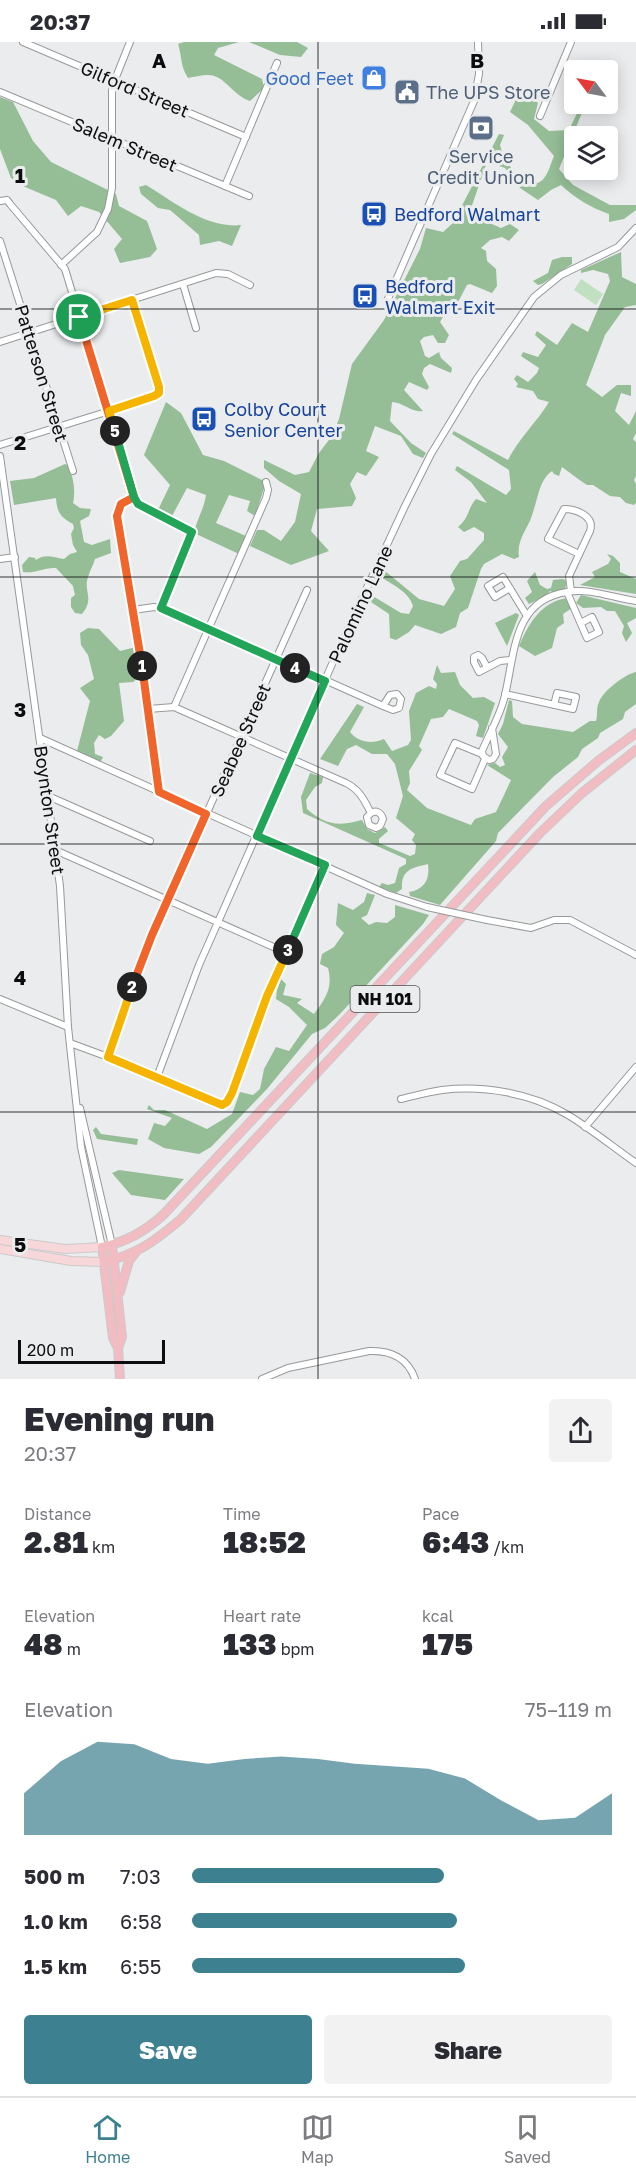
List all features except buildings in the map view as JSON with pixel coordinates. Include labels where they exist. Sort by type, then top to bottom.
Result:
[{"type":"highway","name":"NH 101","points":[[102,1247],[137,1234],[164,1214],[546,806],[598,760],[636,733]]},
{"type":"highway","name":"NH 101","points":[[137,1251],[155,1242],[181,1219],[556,816],[599,778],[636,750]]},
{"type":"highway","name":"Boynton Street","points":[[112,1245],[119,1299]]},
{"type":"highway","points":[[102,1247],[113,1338],[118,1347]]},
{"type":"highway","points":[[104,1262],[137,1251]]},
{"type":"highway","points":[[120,1379],[118,1347],[122,1336],[119,1299],[126,1268],[137,1251]]},
{"type":"main road","points":[[0,1240],[66,1249],[84,1250],[102,1247]]},
{"type":"main road","points":[[0,1249],[71,1262],[104,1262]]},
{"type":"street","name":"Gilford Street","points":[[23,42],[246,137]]},
{"type":"street","points":[[61,265],[94,236],[104,222],[112,188],[112,93],[114,80],[130,42]]},
{"type":"street","points":[[387,301],[474,101],[479,74],[478,42]]},
{"type":"street","points":[[540,116],[571,42]]},
{"type":"street","points":[[225,186],[277,63]]},
{"type":"street","name":"Salem Street","points":[[0,92],[249,196]]},
{"type":"street","points":[[2,200],[10,204],[65,269],[138,504],[192,532],[161,608]]},
{"type":"street","name":"Palomino Lane","points":[[156,1077],[199,965],[325,681],[431,454],[476,380],[534,297],[571,269],[618,247],[636,228]]},
{"type":"street","name":"Patterson Street","points":[[0,241],[73,471]]},
{"type":"street","points":[[0,342],[222,273],[250,285]]},
{"type":"street","points":[[183,284],[196,327]]},
{"type":"street","points":[[0,445],[148,399],[159,393],[132,300]]},
{"type":"street","name":"Boynton Street","points":[[0,456],[62,902],[68,1027],[81,1146],[102,1247]]},
{"type":"street","points":[[174,707],[266,498],[268,490],[266,482]]},
{"type":"street","points":[[134,497],[121,504],[117,516],[159,792]]},
{"type":"street","points":[[579,554],[548,540],[564,509],[584,515],[592,523],[591,529],[569,576],[569,592],[580,623]]},
{"type":"street","points":[[0,559],[15,557]]},
{"type":"street","points":[[510,588],[527,616]]},
{"type":"street","name":"Seabee Street","points":[[108,1057],[143,956],[307,590]]},
{"type":"street","points":[[492,728],[496,754],[492,759],[484,756],[455,743],[440,775],[472,789],[484,756],[492,728],[505,694],[516,637],[527,616],[544,601],[569,592],[591,591],[636,601]]},
{"type":"street","points":[[133,610],[161,608],[383,706]]},
{"type":"street","points":[[487,668],[500,661],[511,660]]},
{"type":"street","points":[[505,694],[554,705]]},
{"type":"street","points":[[148,709],[174,707],[352,786],[360,793],[370,813]]},
{"type":"street","points":[[40,738],[387,894],[427,907],[531,928],[554,920],[570,920],[636,955]]},
{"type":"street","points":[[48,796],[150,841]]},
{"type":"street","points":[[55,850],[287,953]]},
{"type":"street","points":[[70,1043],[222,1105],[227,1102],[267,996],[325,865]]},
{"type":"street","points":[[0,999],[68,1027]]},
{"type":"street","points":[[585,1127],[636,1067]]},
{"type":"street","points":[[401,1099],[441,1090],[499,1091],[546,1104],[585,1127],[636,1163]]},
{"type":"street","name":"Boynton Street","points":[[76,1094],[112,1245]]},
{"type":"street","points":[[262,1379],[297,1366],[380,1350],[391,1353],[410,1366],[415,1379]]},
{"type":"green space","points":[[184,42],[239,42],[218,48],[214,55],[262,79],[264,88],[250,101],[214,76],[188,78],[182,65],[178,44]]},
{"type":"green space","points":[[249,42],[297,42],[308,48],[301,57],[280,55]]},
{"type":"green space","points":[[521,89],[538,103],[534,119],[549,131],[564,130],[564,157],[559,169],[564,175],[564,180],[569,180],[573,185],[610,205],[636,205],[636,210],[624,219],[609,222],[609,214],[584,202],[561,185],[538,200],[520,188],[505,168],[487,162],[469,214],[501,228],[510,224],[519,230],[509,241],[502,237],[490,240],[481,248],[486,251],[487,261],[496,269],[497,286],[492,293],[470,284],[467,285],[457,304],[450,305],[440,322],[449,335],[445,343],[438,343],[433,335],[424,337],[420,341],[425,356],[429,358],[439,352],[441,358],[452,368],[451,373],[430,364],[424,368],[422,374],[429,387],[427,390],[409,382],[404,390],[423,411],[392,402],[390,421],[411,443],[426,453],[423,458],[413,454],[401,436],[375,426],[366,451],[379,457],[366,476],[357,472],[350,484],[356,498],[352,506],[317,509],[311,531],[329,551],[291,565],[250,546],[257,530],[264,530],[281,541],[295,522],[301,494],[279,481],[264,468],[264,460],[295,475],[309,472],[319,453],[332,436],[339,419],[352,364],[384,320],[420,249],[426,228],[443,232],[453,223],[499,134],[504,135],[500,145],[504,159],[524,184],[537,183],[545,178],[554,156],[528,125],[510,112]]},
{"type":"green space","points":[[0,97],[13,102],[33,141],[51,162],[116,194],[119,206],[147,221],[157,249],[150,257],[120,263],[114,249],[122,239],[99,212],[81,206],[68,216],[56,200],[25,187],[11,178],[0,149]]},
{"type":"green space","points":[[577,114],[581,114],[576,126],[571,126]]},
{"type":"green space","points":[[146,185],[203,219],[228,225],[241,225],[232,246],[219,241],[200,245],[199,235],[170,210],[158,208],[141,194],[139,187]]},
{"type":"green space","points":[[621,252],[622,277],[636,284],[636,305],[625,307],[605,335],[586,385],[602,397],[617,385],[631,385],[631,396],[621,393],[615,411],[629,425],[636,411],[636,433],[633,439],[636,442],[634,480],[636,503],[634,505],[626,503],[620,497],[610,496],[593,485],[587,485],[562,467],[559,476],[552,471],[542,484],[519,545],[519,557],[514,559],[502,554],[484,564],[468,608],[460,613],[456,627],[441,634],[415,625],[396,640],[390,638],[389,614],[368,600],[371,595],[401,613],[409,614],[413,606],[404,593],[381,577],[385,571],[419,599],[444,606],[455,589],[450,576],[460,561],[467,559],[484,540],[484,533],[474,527],[464,532],[458,527],[465,520],[476,499],[487,503],[471,482],[455,470],[457,466],[506,495],[511,489],[509,470],[452,434],[454,431],[508,460],[517,444],[549,402],[538,399],[533,391],[516,387],[518,384],[514,379],[517,375],[528,382],[539,368],[521,356],[523,352],[538,357],[546,345],[535,335],[537,331],[557,345],[572,323],[588,332],[610,281],[608,274],[593,270],[581,273],[581,270]]},
{"type":"green space","points":[[572,257],[572,264],[542,284],[538,285],[533,281],[548,273],[552,260]]},
{"type":"green space","points":[[581,279],[603,294],[596,305],[574,290]]},
{"type":"green space","points":[[166,402],[181,413],[203,455],[224,461],[266,482],[255,516],[247,511],[250,501],[229,495],[216,523],[246,536],[239,554],[194,533],[206,495],[187,488],[172,516],[158,510],[170,485],[144,455]]},
{"type":"green space","points":[[65,464],[69,466],[73,480],[73,503],[80,508],[91,509],[89,516],[80,521],[84,542],[92,545],[110,539],[111,553],[95,559],[89,575],[88,604],[82,614],[75,613],[71,607],[71,598],[75,595],[73,586],[56,568],[23,572],[22,565],[29,557],[36,560],[47,556],[64,559],[77,552],[71,534],[73,524],[60,514],[56,498],[14,505],[10,481],[34,478]]},
{"type":"green space","points":[[607,554],[620,563],[620,572],[636,579],[636,594],[580,585],[595,577],[592,572],[608,564],[611,559]]},
{"type":"green space","points":[[535,572],[540,585],[547,589],[551,588],[553,580],[563,579],[567,581],[565,589],[557,594],[550,591],[547,595],[529,604],[525,598],[532,592],[527,581]]},
{"type":"green space","points":[[581,595],[636,608],[636,618],[627,623],[632,633],[626,642],[622,633],[624,626],[615,611],[607,611],[601,607],[583,608],[576,603]]},
{"type":"green space","points":[[567,598],[572,608],[563,614],[564,623],[557,628],[552,648],[535,656],[519,646],[527,629],[543,609],[558,600]]},
{"type":"green space","points":[[516,613],[519,615],[507,646],[495,623]]},
{"type":"green space","points":[[88,628],[99,629],[120,651],[136,647],[141,675],[133,682],[119,683],[124,721],[111,736],[105,739],[99,735],[94,743],[95,754],[103,757],[100,763],[77,751],[90,701],[80,688],[94,679],[88,655],[81,645],[80,633]]},
{"type":"green space","points":[[437,665],[441,673],[455,672],[460,685],[473,698],[484,697],[495,703],[483,738],[476,736],[479,725],[477,721],[449,709],[443,717],[431,719],[419,746],[422,750],[409,771],[410,783],[407,790],[427,808],[471,825],[475,819],[496,812],[511,780],[487,765],[495,763],[500,767],[505,765],[502,757],[508,747],[498,734],[509,700],[512,701],[513,717],[522,724],[573,732],[590,721],[596,721],[598,704],[605,693],[621,679],[636,672],[636,704],[625,712],[623,719],[600,733],[598,738],[582,749],[578,757],[553,777],[498,833],[496,841],[440,905],[410,896],[409,892],[423,886],[427,879],[428,864],[408,871],[403,878],[402,889],[396,893],[379,887],[382,883],[388,885],[395,883],[399,868],[406,864],[406,859],[303,813],[301,797],[310,773],[323,777],[322,783],[315,787],[306,800],[307,809],[314,815],[327,822],[340,824],[362,820],[367,829],[375,833],[385,827],[388,831],[379,839],[379,843],[410,856],[415,854],[416,845],[412,840],[415,834],[396,818],[403,796],[395,764],[387,754],[372,754],[356,745],[347,749],[338,766],[320,759],[357,704],[364,707],[350,732],[354,736],[366,742],[384,739],[392,751],[408,745],[411,740],[409,711],[416,693],[429,686],[436,689],[437,684],[433,679]]},
{"type":"green space","points":[[367,893],[375,895],[367,915],[361,918],[369,925],[376,922],[387,923],[395,917],[395,905],[429,915],[339,1015],[325,1028],[312,1034],[267,1089],[211,1147],[199,1154],[164,1148],[148,1139],[154,1123],[165,1126],[172,1118],[147,1109],[149,1105],[154,1110],[165,1110],[207,1129],[232,1114],[240,1092],[253,1095],[260,1089],[264,1069],[276,1047],[289,1051],[307,1025],[289,1007],[276,999],[281,979],[286,984],[283,995],[302,999],[297,1003],[314,1014],[325,998],[330,981],[328,968],[320,964],[322,954],[334,947],[344,933],[336,925],[338,903],[353,910],[364,902]]},
{"type":"green space","points":[[96,1127],[101,1134],[138,1139],[137,1145],[97,1139],[93,1130]]},
{"type":"green space","points":[[119,1170],[184,1179],[165,1200],[131,1195],[112,1173]]},
{"type":"place","name":"Good Feet","points":[[374,78]]},
{"type":"place","name":"The UPS Store","points":[[407,92]]},
{"type":"place","name":"Service Credit Union","points":[[481,128]]},
{"type":"place","name":"Bedford Walmart","points":[[374,214]]},
{"type":"place","name":"Bedford Walmart Exit","points":[[365,296]]},
{"type":"place","name":"Colby Court Senior Center","points":[[204,419]]},
{"type":"route","points":[[132,300],[159,387],[159,393],[154,396],[109,411],[138,504],[192,532],[161,608],[325,681],[257,836],[325,865],[267,996],[232,1093],[227,1102],[222,1105],[108,1057],[143,956],[206,814],[159,792],[117,516],[121,504],[134,497],[79,317],[132,300]]}]
